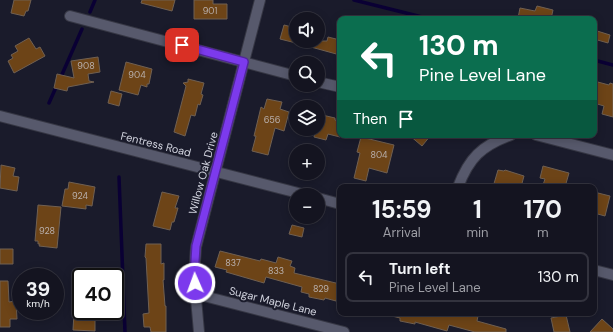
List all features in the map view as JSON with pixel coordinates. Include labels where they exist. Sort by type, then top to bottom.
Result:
[{"type":"street","name":"Willow Oak Drive","points":[[199,332],[194,276],[196,246],[260,0]]},
{"type":"street","points":[[70,16],[289,74]]},
{"type":"street","points":[[325,84],[337,86]]},
{"type":"street","name":"Fentress Road","points":[[0,116],[289,191]]},
{"type":"street","points":[[459,184],[466,168],[478,153],[496,140],[502,138]]},
{"type":"street","points":[[548,138],[613,155]]},
{"type":"street","points":[[325,200],[337,203]]},
{"type":"street","points":[[597,271],[613,275]]},
{"type":"street","name":"Sugar Maple Lane","points":[[196,294],[344,332]]},
{"type":"building","points":[[14,0],[31,0],[28,11],[26,11],[24,16],[11,13]]},
{"type":"building","points":[[142,0],[175,0],[172,11],[141,3]]},
{"type":"building","points":[[194,0],[213,0],[213,4],[227,4],[227,19],[194,19]]},
{"type":"building","points":[[537,6],[553,10],[552,16],[518,16],[520,8],[535,11]]},
{"type":"building","points":[[284,25],[289,26],[289,41],[280,39]]},
{"type":"building","points":[[597,31],[610,35],[608,43],[597,40]]},
{"type":"building","points":[[328,37],[337,39],[337,54],[315,48],[325,48],[325,41],[327,41]]},
{"type":"building","points":[[29,38],[36,49],[40,47],[45,56],[14,73],[8,61],[13,58],[11,55],[18,51],[15,46]]},
{"type":"building","points":[[98,57],[100,72],[88,74],[89,81],[94,82],[68,87],[67,91],[54,88],[57,74],[74,78],[71,61]]},
{"type":"building","points":[[126,62],[152,69],[149,84],[147,84],[147,87],[141,85],[138,95],[119,90]]},
{"type":"building","points":[[188,79],[204,83],[200,105],[198,104],[195,116],[191,115],[185,136],[174,132],[186,86],[183,83],[188,82]]},
{"type":"building","points":[[597,82],[609,85],[610,83],[613,84],[613,117],[602,114],[604,106],[597,104]]},
{"type":"building","points":[[111,91],[122,94],[119,106],[108,103]]},
{"type":"building","points":[[267,99],[282,102],[280,109],[289,112],[284,131],[275,128],[268,155],[252,151],[261,107],[264,109]]},
{"type":"building","points":[[325,116],[335,118],[337,121],[337,136],[328,134],[326,140],[314,137],[325,136]]},
{"type":"building","points":[[361,138],[394,145],[387,173],[369,168],[366,181],[354,178],[360,153],[357,152]]},
{"type":"building","points":[[413,138],[429,138],[422,146]]},
{"type":"building","points":[[1,165],[15,168],[13,176],[19,177],[17,191],[0,188]]},
{"type":"building","points":[[543,166],[569,173],[566,184],[543,184],[545,179],[540,178]]},
{"type":"building","points":[[498,170],[505,170],[524,176],[522,184],[494,184]]},
{"type":"building","points":[[69,182],[95,187],[92,206],[86,205],[86,209],[62,206],[65,189],[68,189]]},
{"type":"building","points":[[162,192],[179,196],[175,208],[178,208],[170,230],[153,226]]},
{"type":"building","points":[[597,193],[610,196],[605,216],[597,214]]},
{"type":"building","points":[[38,205],[61,207],[57,248],[39,246],[40,244],[38,244],[38,241],[35,241]]},
{"type":"building","points":[[292,225],[304,228],[302,237],[289,234]]},
{"type":"building","points":[[146,244],[161,244],[161,264],[164,263],[163,280],[166,306],[166,332],[151,332],[150,327],[144,327],[143,314],[149,313],[145,257]]},
{"type":"building","points":[[0,249],[13,249],[13,264],[0,264]]},
{"type":"building","points":[[220,251],[260,261],[261,259],[276,263],[278,257],[292,261],[290,266],[295,268],[294,273],[337,283],[336,301],[325,298],[324,300],[309,297],[309,294],[301,292],[302,287],[266,277],[264,283],[226,272],[227,270],[215,267]]},
{"type":"building","points":[[0,281],[8,281],[9,302],[12,302],[12,319],[10,319],[10,327],[0,327]]},
{"type":"building","points":[[392,316],[478,316],[477,321],[506,329],[506,332],[475,332],[449,325],[447,331],[415,322],[415,324],[400,321],[400,318]]},
{"type":"building","points":[[566,316],[570,332],[554,332],[551,318]]},
{"type":"building","points":[[602,319],[613,329],[613,332],[590,332]]},
{"type":"building","points":[[74,320],[95,320],[95,331],[73,330]]},
{"type":"waterway","points":[[90,12],[95,0]]},
{"type":"waterway","points":[[354,0],[418,16]]},
{"type":"waterway","points":[[60,79],[82,29]]},
{"type":"waterway","points":[[597,61],[613,65]]},
{"type":"waterway","points":[[49,103],[57,85]]},
{"type":"waterway","points":[[119,177],[125,332]]},
{"type":"route","points":[[182,45],[244,62],[196,246],[195,283]]}]
